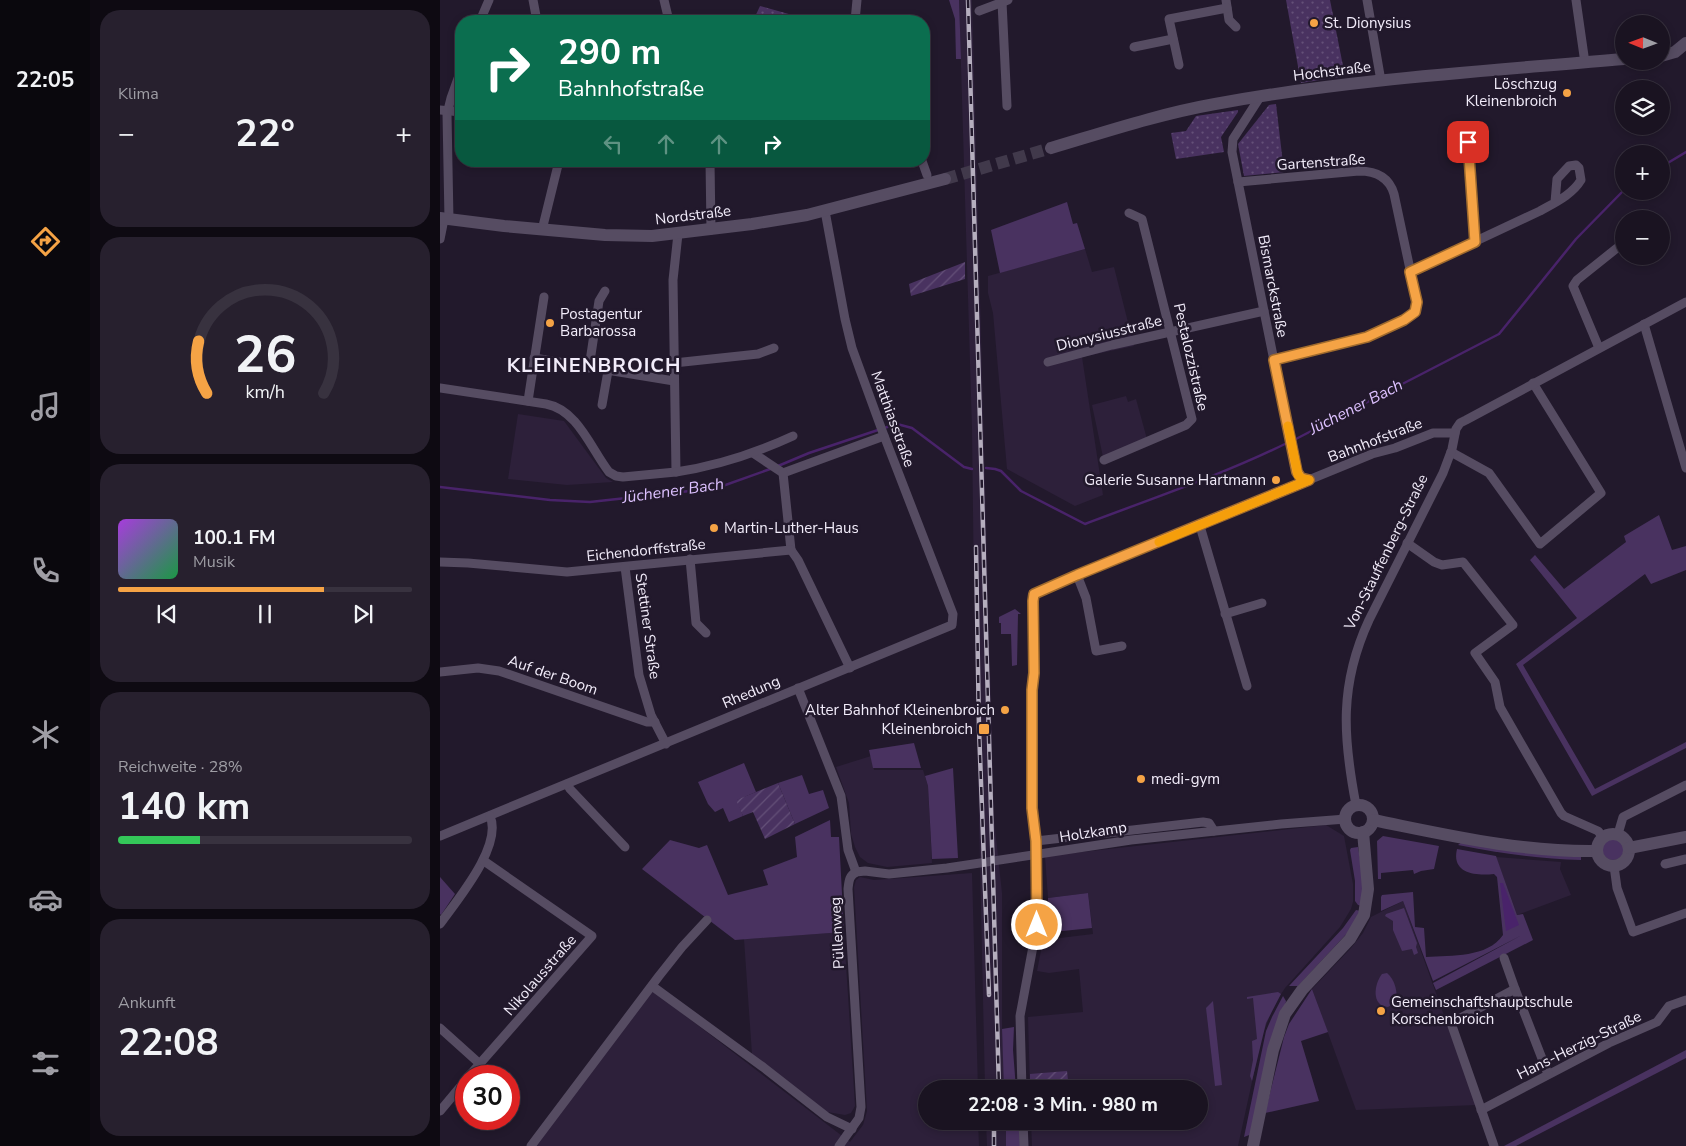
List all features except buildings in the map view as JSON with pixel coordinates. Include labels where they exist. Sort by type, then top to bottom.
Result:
[{"type":"street","points":[[482,15],[488,0]]},
{"type":"street","points":[[533,0],[536,15]]},
{"type":"street","points":[[664,0],[667,15]]},
{"type":"street","points":[[855,15],[856,0]]},
{"type":"street","points":[[1367,0],[1381,81]]},
{"type":"street","points":[[1576,0],[1584,63]]},
{"type":"street","points":[[979,11],[1005,1],[1007,106]]},
{"type":"street","points":[[1178,65],[1169,19],[1226,4],[1229,20],[1236,27]]},
{"type":"street","points":[[1134,47],[1173,39]]},
{"type":"street","points":[[1670,53],[1684,49]]},
{"type":"street","name":"Hochstraße","points":[[1051,148],[1182,111],[1260,97],[1381,81],[1615,60]]},
{"type":"street","points":[[440,239],[444,219],[444,110],[455,84]]},
{"type":"street","name":"Bismarckstraße","points":[[1260,97],[1232,141],[1232,152],[1298,476],[1309,480]]},
{"type":"street","points":[[1468,142],[1475,242]]},
{"type":"street","points":[[542,230],[558,167]]},
{"type":"street","points":[[710,167],[711,230]]},
{"type":"street","points":[[924,167],[927,175]]},
{"type":"street","name":"Gartenstraße","points":[[1238,182],[1359,171],[1377,174],[1387,181],[1393,191],[1410,272],[1417,308],[1409,318],[1367,337],[1274,360]]},
{"type":"street","name":"Nordstraße","points":[[444,219],[628,237],[678,234],[759,223],[825,211],[945,179]]},
{"type":"street","points":[[1410,272],[1556,202]]},
{"type":"street","name":"Matthiasstraße","points":[[825,211],[848,333],[883,434],[952,614],[953,622],[947,628]]},
{"type":"street","name":"Pestalozzistraße","points":[[1104,460],[1192,421],[1192,413],[1172,332],[1142,219],[1130,213]]},
{"type":"street","points":[[676,472],[673,280],[678,234]]},
{"type":"street","points":[[1599,348],[1573,286],[1615,250]]},
{"type":"street","points":[[588,368],[599,301],[605,291]]},
{"type":"street","points":[[528,401],[544,297]]},
{"type":"street","points":[[1455,433],[1458,425],[1464,421],[1686,302]]},
{"type":"street","name":"Dionysiusstraße","points":[[1048,362],[1264,311]]},
{"type":"street","points":[[1644,324],[1682,441],[1686,468]]},
{"type":"street","points":[[674,363],[758,354],[774,348]]},
{"type":"street","points":[[534,358],[674,381]]},
{"type":"street","points":[[602,404],[608,371]]},
{"type":"street","points":[[1451,452],[1489,473],[1540,544],[1601,493],[1533,383]]},
{"type":"street","points":[[440,388],[554,406],[566,412],[607,469],[614,475],[623,477],[705,467],[753,453],[793,436]]},
{"type":"street","name":"Bahnhofstraße","points":[[1036,845],[1032,808],[1034,596],[1037,592],[1372,454],[1395,448],[1430,434],[1439,432],[1455,433]]},
{"type":"street","name":"Von-Stauffenberg-Straße","points":[[1356,805],[1346,734],[1349,681],[1362,633],[1444,473],[1455,433]]},
{"type":"street","points":[[782,472],[883,434]]},
{"type":"street","points":[[753,453],[782,472]]},
{"type":"street","points":[[782,472],[791,550],[798,560],[850,668]]},
{"type":"street","points":[[1200,526],[1246,686]]},
{"type":"street","points":[[1407,543],[1424,556],[1442,565],[1463,562],[1513,625],[1475,653],[1495,682],[1500,707],[1559,810],[1564,816],[1598,831],[1602,837]]},
{"type":"street","name":"Eichendorffstraße","points":[[440,562],[560,572],[791,550]]},
{"type":"street","points":[[690,559],[696,623],[706,633]]},
{"type":"street","name":"Stettiner Straße","points":[[625,567],[639,675],[651,715],[666,744]]},
{"type":"street","points":[[1077,575],[1086,598],[1096,651],[1122,646]]},
{"type":"street","points":[[1226,614],[1262,604]]},
{"type":"street","name":"Rhedung","points":[[440,836],[947,628]]},
{"type":"street","name":"Auf der Boom","points":[[440,672],[478,668],[499,671],[647,722],[655,722]]},
{"type":"street","points":[[798,688],[841,796],[847,846],[856,872]]},
{"type":"street","points":[[567,784],[625,847]]},
{"type":"street","points":[[1618,834],[1623,817],[1686,785]]},
{"type":"street","points":[[1356,805],[1368,808],[1373,820],[1369,828],[1362,832],[1351,830],[1346,819],[1350,809],[1356,805]]},
{"type":"street","points":[[440,924],[484,861],[493,829],[490,816]]},
{"type":"street","name":"Holzkamp","points":[[856,872],[865,871],[889,874],[932,870],[1112,843],[1214,831],[1346,819]]},
{"type":"street","points":[[1373,820],[1437,834],[1514,847],[1553,851],[1596,851]]},
{"type":"street","name":"Holzkamp","points":[[1036,845],[1203,822],[1209,823],[1214,831]]},
{"type":"street","points":[[1253,1146],[1273,1050],[1285,1014],[1302,990],[1353,935],[1363,917],[1368,889],[1362,832]]},
{"type":"street","points":[[1612,833],[1618,834],[1625,839],[1629,848],[1625,861],[1614,866],[1600,860],[1596,851],[1602,837],[1612,833]]},
{"type":"street","points":[[1629,848],[1686,837]]},
{"type":"street","points":[[1022,1080],[1020,1021],[1036,932],[1036,845]]},
{"type":"street","points":[[1665,864],[1686,859]]},
{"type":"street","name":"Nikolausstraße","points":[[480,1064],[592,936],[484,861]]},
{"type":"street","points":[[1614,866],[1617,888],[1633,932],[1686,914]]},
{"type":"street","name":"Püllenweg","points":[[839,1146],[860,1116],[862,1107],[848,889],[850,878],[856,872]]},
{"type":"street","points":[[531,1146],[682,947],[706,920]]},
{"type":"street","points":[[1504,958],[1548,1074]]},
{"type":"street","points":[[652,986],[826,1117],[852,1128]]},
{"type":"street","points":[[1494,1146],[1451,1023],[1515,989]]},
{"type":"street","name":"Hans-Herzig-Straße","points":[[1481,1110],[1609,1043],[1657,1022],[1670,1006],[1686,1000]]},
{"type":"street","points":[[440,1028],[480,1064]]},
{"type":"street","points":[[440,1111],[455,1093]]},
{"type":"street","points":[[1023,1130],[1024,1146]]},
{"type":"shaded area","points":[[949,0],[959,0],[961,59],[956,59],[955,19]]},
{"type":"shaded area","points":[[959,0],[972,0],[994,819],[1002,893],[1002,1029],[1005,1080],[985,1080],[972,429]]},
{"type":"shaded area","points":[[1286,0],[1330,0],[1345,76],[1301,83]]},
{"type":"shaded area","points":[[760,6],[792,15],[756,15]]},
{"type":"shaded area","points":[[1276,104],[1284,172],[1244,176],[1238,144],[1269,105]]},
{"type":"shaded area","points":[[1238,110],[1221,137],[1224,152],[1176,159],[1171,133],[1186,131],[1196,116]]},
{"type":"shaded area","points":[[1067,202],[1073,224],[1077,223],[1085,249],[1000,273],[991,230]]},
{"type":"shaded area","points":[[1085,249],[1092,272],[1114,267],[1134,346],[1082,357],[1103,495],[1075,506],[1007,469],[993,313],[988,293],[988,276]]},
{"type":"shaded area","points":[[965,262],[965,279],[911,296],[909,284]]},
{"type":"shaded area","points":[[1126,396],[1128,402],[1136,399],[1147,439],[1103,457],[1092,405]]},
{"type":"shaded area","points":[[518,414],[564,421],[606,478],[613,482],[567,485],[508,479]]},
{"type":"shaded area","points":[[1659,515],[1672,550],[1686,546],[1686,570],[1651,584],[1645,574],[1523,665],[1595,789],[1686,742],[1686,748],[1592,796],[1516,664],[1577,618],[1530,560],[1535,555],[1564,589],[1626,542],[1624,536]]},
{"type":"shaded area","points":[[1015,609],[1021,614],[1018,614],[1017,665],[1012,666],[1011,634],[1001,634],[999,617]]},
{"type":"shaded area","points":[[914,743],[921,768],[873,768],[869,750]]},
{"type":"shaded area","points":[[871,756],[874,770],[923,770],[928,786],[932,863],[887,867],[868,863],[860,857],[851,834],[849,803],[836,767]]},
{"type":"shaded area","points":[[744,763],[756,792],[737,800],[743,816],[729,822],[723,808],[715,812],[708,804],[698,782]]},
{"type":"shaded area","points":[[953,768],[958,858],[932,859],[928,786],[925,776]]},
{"type":"shaded area","points":[[802,775],[809,794],[823,790],[829,808],[795,824],[778,783]]},
{"type":"shaded area","points":[[778,783],[795,824],[765,839],[753,812],[743,816],[736,800]]},
{"type":"shaded area","points":[[830,820],[831,837],[839,837],[844,932],[735,940],[642,869],[670,840],[699,848],[707,845],[728,895],[768,885],[763,870],[797,857],[795,837]]},
{"type":"shaded area","points":[[1326,825],[1344,836],[1353,884],[1351,909],[1340,927],[1285,988],[1274,1005],[1262,1036],[1238,1146],[1032,1146],[1031,1130],[1208,1130],[1208,1080],[1030,1080],[1028,1017],[1083,1012],[1079,969],[1049,973],[1037,971],[1043,940],[1093,934],[1088,893],[1048,898],[1045,856]]},
{"type":"shaded area","points":[[1383,836],[1439,846],[1434,869],[1414,874],[1413,870],[1381,873],[1381,879],[1378,879],[1377,841]]},
{"type":"shaded area","points":[[1613,838],[1621,841],[1624,849],[1621,857],[1613,860],[1605,857],[1602,849],[1605,841]]},
{"type":"shaded area","points":[[1462,842],[1581,857],[1581,860],[1519,855],[1458,845]]},
{"type":"shaded area","points":[[1358,847],[1363,877],[1362,906],[1358,905],[1355,901],[1355,881],[1350,850],[1351,848]]},
{"type":"shaded area","points":[[1457,849],[1496,856],[1517,915],[1523,914],[1533,940],[1436,990],[1433,983],[1522,935],[1433,981],[1403,901],[1381,911],[1381,897],[1382,895],[1413,892],[1415,927],[1424,928],[1426,957],[1468,954],[1488,948],[1503,935],[1497,877],[1494,874],[1466,872],[1458,864],[1456,857]]},
{"type":"shaded area","points":[[1496,857],[1561,862],[1560,869],[1571,895],[1517,915]]},
{"type":"shaded area","points":[[972,873],[978,1080],[918,1080],[918,1130],[978,1130],[979,1146],[535,1146],[652,990],[850,1142],[863,1125],[867,1111],[854,887],[856,880],[860,877],[874,880]]},
{"type":"shaded area","points":[[440,877],[455,894],[441,915],[440,914]]},
{"type":"shaded area","points":[[1500,883],[1503,883],[1519,925],[1506,931]]},
{"type":"shaded area","points":[[1088,893],[1092,928],[1047,931],[1048,898]]},
{"type":"shaded area","name":"Gemeinschaftshauptschule Korschenbroich","points":[[1403,901],[1476,1105],[1356,1110],[1312,989],[1351,948],[1363,933],[1371,917]]},
{"type":"shaded area","points":[[1404,908],[1417,943],[1418,953],[1414,955],[1412,949],[1402,951],[1393,930],[1393,921],[1385,916]]},
{"type":"shaded area","points":[[1356,910],[1361,911],[1352,928],[1298,986],[1289,986],[1343,928]]},
{"type":"shaded area","points":[[844,932],[855,1106],[851,1113],[845,1115],[827,1112],[752,1054],[744,939]]},
{"type":"shaded area","points":[[1387,973],[1394,983],[1397,994],[1396,1002],[1388,1007],[1379,1003],[1376,994],[1379,978],[1382,974]]},
{"type":"shaded area","points":[[1312,989],[1328,1032],[1301,1041],[1319,1101],[1265,1113],[1284,1037],[1289,1024]]},
{"type":"shaded area","points":[[1278,992],[1281,994],[1266,1023],[1252,1081],[1250,1076],[1253,1060],[1252,1041],[1257,1039],[1253,998],[1247,999],[1247,997]]},
{"type":"shaded area","points":[[1283,996],[1286,1001],[1285,1006],[1252,1134],[1244,1137],[1266,1031]]},
{"type":"shaded area","points":[[1213,1001],[1222,1085],[1215,1086],[1206,1008]]},
{"type":"shaded area","points":[[1014,1027],[1013,1050],[1015,1080],[1004,1080],[1002,1029]]},
{"type":"shaded area","points":[[1686,1050],[1686,1058],[1516,1146],[1504,1146]]},
{"type":"shaded area","points":[[1067,1071],[1068,1080],[1030,1080],[1030,1074]]},
{"type":"shaded area","points":[[986,1130],[1007,1130],[1007,1146],[987,1146]]},
{"type":"shaded area","points":[[1006,1130],[1019,1130],[1020,1146],[1006,1146]]},
{"type":"waterway","name":"Jüchener Bach","points":[[1670,162],[1686,152]]},
{"type":"waterway","name":"Jüchener Bach","points":[[1292,441],[1499,334],[1576,239],[1615,199]]},
{"type":"waterway","name":"Jüchener Bach","points":[[884,428],[897,424],[912,428],[964,467],[972,469]]},
{"type":"waterway","name":"Jüchener Bach","points":[[778,466],[809,453],[878,430]]},
{"type":"waterway","name":"Jüchener Bach","points":[[986,468],[1001,471],[1021,491],[1085,524],[1212,476],[1287,443]]},
{"type":"waterway","name":"Jüchener Bach","points":[[440,487],[550,500],[590,502],[717,488],[773,468]]},
{"type":"tunnel","points":[[945,179],[1051,148]]},
{"type":"railway","points":[[968,0],[999,1080]]},
{"type":"railway","points":[[976,547],[979,729],[989,995]]},
{"type":"railway","points":[[994,1130],[994,1146]]},
{"type":"slow traffic","points":[[1159,542],[1309,480],[1302,479],[1298,475],[1288,426]]},
{"type":"place","name":"St. Dionysius","points":[[1314,23]]},
{"type":"place","name":"Löschzug Kleinenbroich","points":[[1567,93]]},
{"type":"place","name":"Postagentur Barbarossa","points":[[550,323]]},
{"type":"place","name":"Galerie Susanne Hartmann","points":[[1276,480]]},
{"type":"place","name":"Martin-Luther-Haus","points":[[714,528]]},
{"type":"place","name":"Alter Bahnhof Kleinenbroich","points":[[1005,710]]},
{"type":"place","name":"Kleinenbroich","points":[[984,729]]},
{"type":"place","name":"medi-gym","points":[[1141,779]]},
{"type":"place","name":"Gemeinschaftshauptschule Korschenbroich","points":[[1381,1011]]},
{"type":"district","name":"KLEINENBROICH","points":[[594,365]]},
{"type":"route","points":[[1037,925],[1036,841],[1032,808],[1034,594],[1309,480],[1298,476],[1274,360],[1367,337],[1413,315],[1417,308],[1417,302],[1410,272],[1475,242],[1468,142]]}]
